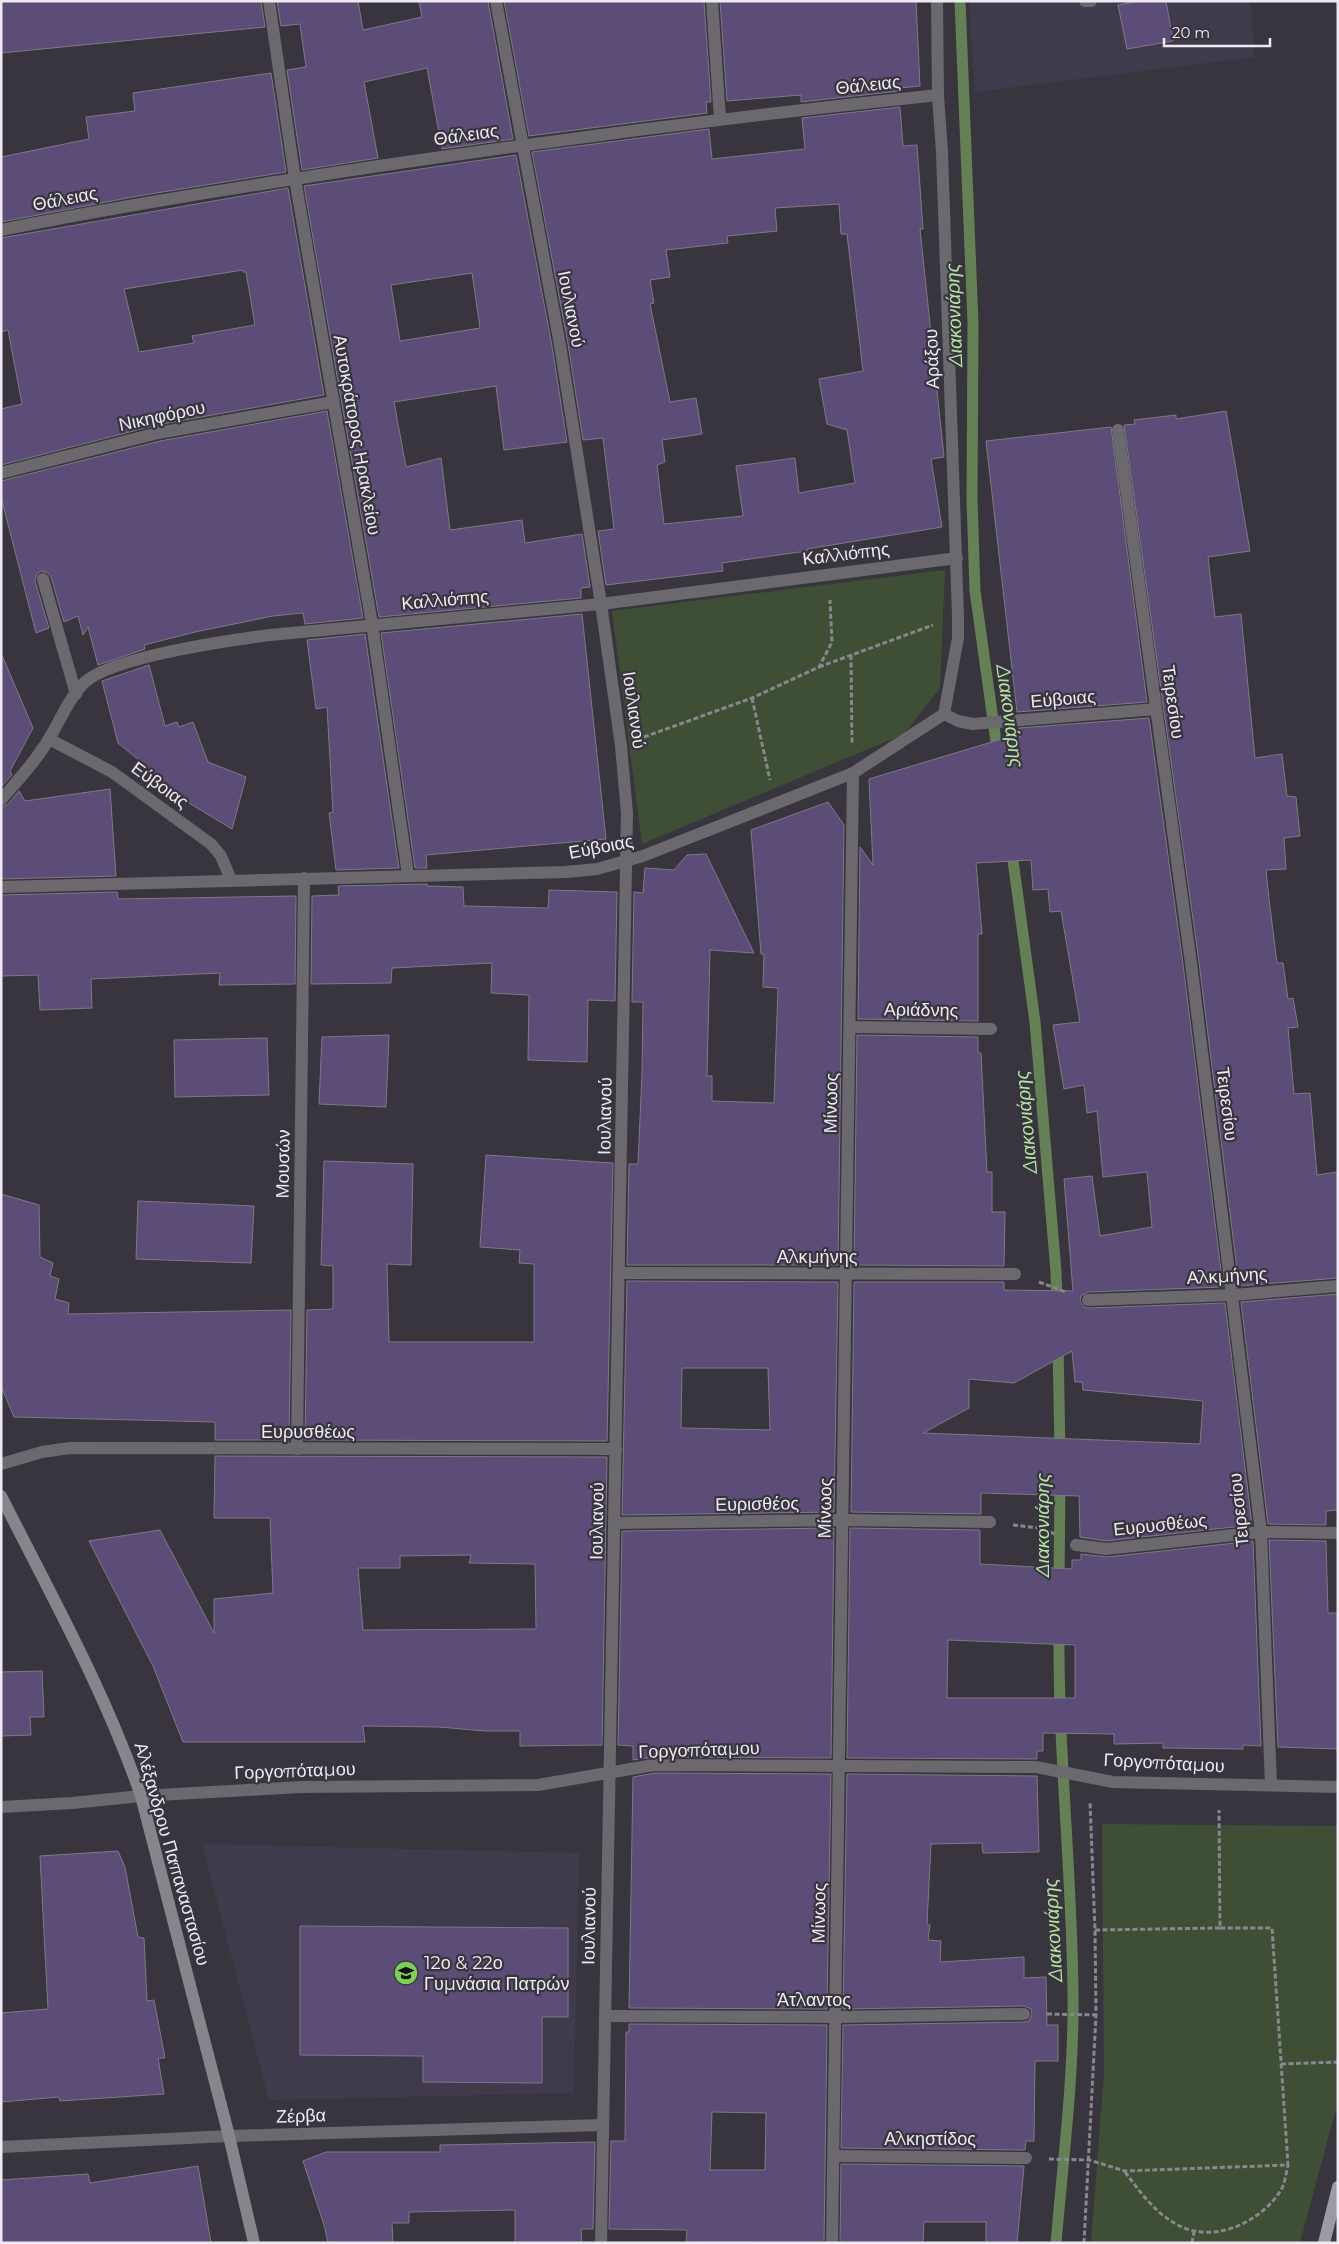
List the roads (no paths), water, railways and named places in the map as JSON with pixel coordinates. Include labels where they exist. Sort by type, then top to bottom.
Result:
[{"type":"main road","name":"Αλέξανδρου Παπαναστασίου","points":[[1,1496],[98,1687],[122,1741],[141,1796],[229,2136],[254,2243]]},
{"type":"main road","points":[[1324,2243],[1338,2187]]},
{"type":"street","name":"Αυτοκράτορος Ηρακλείου","points":[[269,1],[295,178],[372,624],[408,875]]},
{"type":"street","name":"Ιουλιανού","points":[[496,1],[521,145],[560,345],[601,604],[621,746],[627,813],[601,2243]]},
{"type":"street","points":[[712,1],[720,118]]},
{"type":"street","name":"Αράξου","points":[[937,1],[938,94],[958,616],[958,638],[944,714]]},
{"type":"street","points":[[1084,1],[1090,1]]},
{"type":"street","name":"Θάλειας","points":[[1,230],[122,206],[295,178],[521,145],[720,118],[938,94]]},
{"type":"street","name":"Νικηφόρου","points":[[1,473],[158,433],[333,402]]},
{"type":"street","name":"Τειρεσίου","points":[[1118,430],[1191,963],[1233,1294],[1260,1532],[1271,1785]]},
{"type":"street","name":"Καλλιόπης","points":[[1,800],[50,739],[85,682],[110,668],[142,659],[236,640],[372,624],[601,604],[957,558]]},
{"type":"street","points":[[43,579],[76,694]]},
{"type":"street","name":"Εύβοιας","points":[[1,887],[566,872],[597,869],[627,862],[853,773],[944,714],[958,721],[973,724],[1156,709]]},
{"type":"street","name":"Εύβοιας","points":[[50,739],[112,772],[211,844],[221,856],[231,880]]},
{"type":"street","name":"Μίνωος","points":[[832,2243],[853,773]]},
{"type":"street","name":"Μουσών","points":[[297,1449],[304,878]]},
{"type":"street","name":"Αριάδνης","points":[[850,1027],[991,1029]]},
{"type":"street","name":"Αλκμήνης","points":[[619,1273],[1015,1274]]},
{"type":"street","name":"Αλκμήνης","points":[[1088,1300],[1233,1294],[1338,1286]]},
{"type":"street","name":"Ευρυσθέως","points":[[1,1464],[56,1449],[616,1449]]},
{"type":"street","name":"Ευρισθέος","points":[[615,1523],[842,1520],[990,1522]]},
{"type":"street","name":"Ευρυσθέως","points":[[1076,1545],[1106,1549],[1260,1532],[1338,1533]]},
{"type":"street","name":"Γοργοπόταμου","points":[[1,1807],[72,1803],[141,1796],[301,1787],[538,1785],[654,1765],[1036,1767],[1113,1782],[1338,1787]]},
{"type":"street","name":"Άτλαντος","points":[[605,2016],[835,2018],[1024,2014]]},
{"type":"street","name":"Ζέρβα","points":[[1,2147],[229,2136],[602,2125]]},
{"type":"street","name":"Αλκηστίδος","points":[[834,2156],[1026,2158]]},
{"type":"waterway","name":"Διακονιάρης","points":[[960,1],[973,323],[972,499],[975,591],[998,756]]},
{"type":"waterway","name":"Διακονιάρης","points":[[1011,846],[1035,1022],[1056,1272],[1057,1305]]},
{"type":"waterway","name":"Διακονιάρης","points":[[1058,1343],[1060,1452]]},
{"type":"waterway","name":"Διακονιάρης","points":[[1059,1582],[1060,1481]]},
{"type":"waterway","name":"Διακονιάρης","points":[[1056,2243],[1070,2087],[1073,2025],[1072,1948],[1059,1676],[1059,1631]]},
{"type":"place","name":"12ο & 22ο Γυμνάσια Πατρών","points":[[406,1973]]}]
